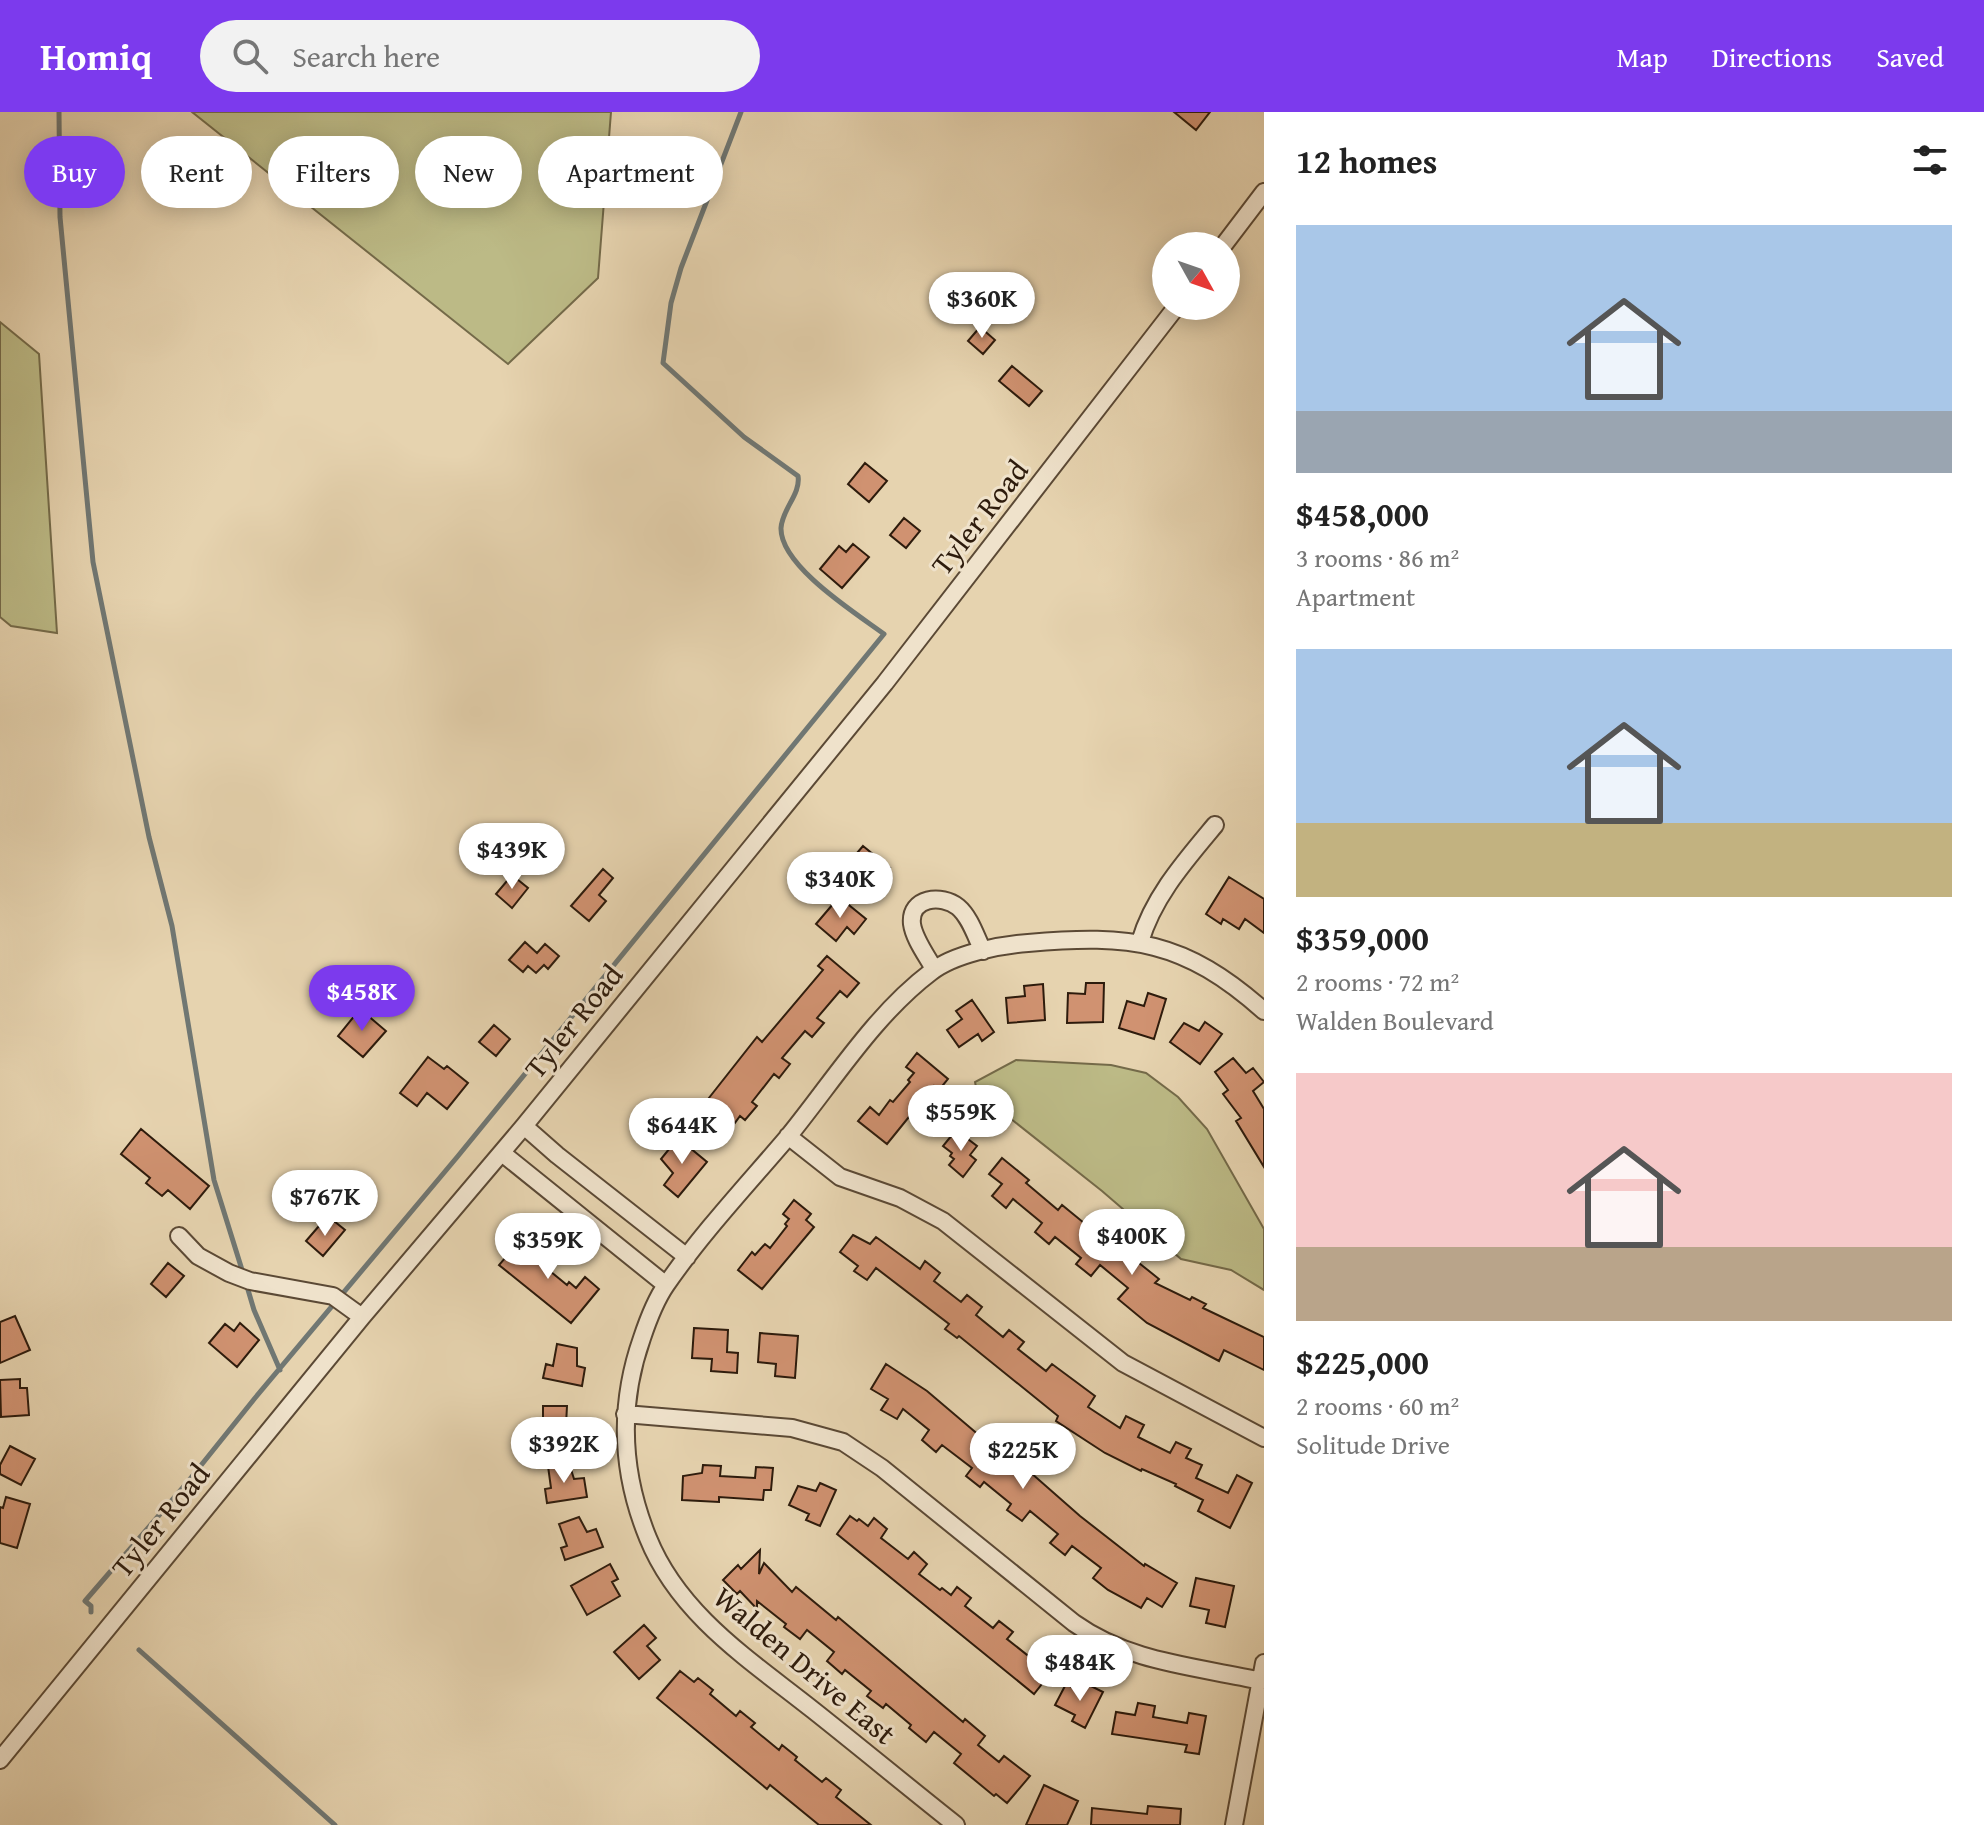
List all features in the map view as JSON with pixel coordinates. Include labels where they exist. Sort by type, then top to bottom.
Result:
[{"type":"street","points":[[1234,232],[1264,192]]},
{"type":"street","name":"Tyler Road","points":[[0,1760],[362,1317],[502,1153],[893,673],[1166,320]]},
{"type":"street","points":[[1140,942],[1160,896],[1215,825]]},
{"type":"street","points":[[983,951],[958,908],[946,900],[931,899],[920,903],[912,923],[934,969],[1005,945],[1092,937],[1140,942],[1180,955],[1211,972],[1230,983],[1264,1011]]},
{"type":"street","name":"Walden Drive East","points":[[934,969],[885,1017],[666,1285],[636,1354],[624,1436],[637,1509],[655,1553],[684,1600],[731,1645],[956,1825]]},
{"type":"street","points":[[524,1126],[687,1257]]},
{"type":"street","points":[[788,1136],[840,1177],[900,1198],[943,1221],[1123,1363],[1264,1438]]},
{"type":"street","points":[[502,1153],[666,1285]]},
{"type":"street","points":[[179,1236],[198,1256],[229,1273],[250,1281],[333,1296],[362,1317]]},
{"type":"street","points":[[625,1414],[792,1428],[843,1442],[882,1468],[1074,1623],[1101,1641],[1156,1661],[1261,1681]]},
{"type":"street","points":[[1234,1825],[1264,1663]]},
{"type":"shaded area","points":[[192,112],[611,112],[609,136],[538,136],[538,208],[603,208],[598,278],[508,364],[312,208],[399,208],[399,136],[268,136],[268,173],[252,160],[252,136],[222,136]]},
{"type":"shaded area","points":[[0,322],[39,354],[57,633],[11,626],[0,617]]},
{"type":"shaded area","points":[[1016,1060],[1111,1065],[1146,1073],[1178,1097],[1207,1129],[1264,1229],[1264,1290],[1231,1270],[1181,1259],[1102,1191],[977,1092],[975,1082]]},
{"type":"building","points":[[1174,112],[1210,112],[1196,130]]},
{"type":"building","points":[[980,327],[995,340],[983,354],[968,341]]},
{"type":"building","points":[[1012,366],[1042,391],[1029,406],[999,381]]},
{"type":"building","points":[[865,463],[887,481],[869,502],[848,484]]},
{"type":"building","points":[[904,518],[920,531],[906,548],[890,535]]},
{"type":"building","points":[[853,544],[869,557],[842,588],[820,569],[839,546],[846,552]]},
{"type":"building","points":[[863,846],[890,868],[879,882],[871,876],[860,890],[840,873]]},
{"type":"building","points":[[603,869],[613,878],[599,895],[606,901],[589,921],[571,906]]},
{"type":"building","points":[[512,875],[528,888],[512,908],[496,894]]},
{"type":"building","points":[[1229,877],[1264,899],[1264,933],[1245,919],[1239,929],[1223,919],[1221,924],[1206,914]]},
{"type":"building","points":[[839,897],[866,919],[854,934],[847,927],[836,941],[816,924]]},
{"type":"building","points":[[525,942],[537,953],[545,944],[559,956],[548,969],[544,965],[536,973],[528,966],[523,972],[509,960]]},
{"type":"building","points":[[827,956],[859,983],[847,997],[840,991],[817,1018],[824,1023],[812,1037],[805,1031],[782,1058],[790,1064],[779,1078],[774,1074],[752,1102],[757,1106],[745,1120],[740,1116],[729,1131],[701,1108],[757,1037],[762,1042],[823,970],[818,966]]},
{"type":"building","points":[[1086,983],[1104,983],[1103,1022],[1067,1023],[1068,993],[1085,994]]},
{"type":"building","points":[[1043,984],[1045,1020],[1008,1023],[1006,998],[1025,996],[1024,986]]},
{"type":"building","points":[[1148,993],[1166,999],[1154,1039],[1119,1028],[1127,1001],[1144,1006]]},
{"type":"building","points":[[972,1000],[994,1032],[982,1041],[978,1034],[959,1047],[947,1030],[962,1019],[956,1011]]},
{"type":"building","points":[[360,1009],[386,1031],[363,1057],[338,1036]]},
{"type":"building","points":[[1205,1022],[1222,1034],[1200,1064],[1170,1042],[1184,1023],[1199,1031]]},
{"type":"building","points":[[494,1025],[510,1039],[496,1056],[479,1042]]},
{"type":"building","points":[[917,1053],[948,1079],[939,1090],[934,1086],[887,1144],[858,1121],[870,1107],[879,1115],[890,1100],[893,1102],[910,1082],[908,1080],[914,1073],[906,1067]]},
{"type":"building","points":[[428,1057],[444,1069],[447,1066],[468,1083],[447,1109],[427,1093],[417,1106],[400,1093]]},
{"type":"building","points":[[1233,1058],[1246,1073],[1253,1068],[1264,1082],[1253,1091],[1264,1109],[1264,1167],[1236,1121],[1241,1118],[1223,1094],[1228,1090],[1215,1072]]},
{"type":"building","points":[[141,1129],[209,1186],[190,1209],[168,1190],[162,1196],[146,1183],[150,1178],[121,1154]]},
{"type":"building","points":[[956,1130],[977,1146],[970,1155],[976,1160],[963,1177],[949,1165],[954,1159],[943,1146]]},
{"type":"building","points":[[678,1138],[707,1162],[678,1197],[664,1185],[673,1173],[661,1159]]},
{"type":"building","points":[[1002,1158],[1058,1210],[1062,1205],[1084,1223],[1086,1221],[1127,1257],[1129,1255],[1159,1279],[1155,1283],[1190,1300],[1192,1297],[1206,1304],[1203,1308],[1264,1337],[1264,1370],[1224,1350],[1219,1361],[1147,1323],[1118,1299],[1128,1288],[1100,1265],[1091,1276],[1076,1264],[1081,1258],[1055,1237],[1049,1244],[1035,1232],[1042,1223],[1013,1199],[1006,1208],[992,1196],[1002,1184],[989,1174]]},
{"type":"building","points":[[794,1200],[811,1214],[806,1220],[814,1227],[762,1289],[738,1270],[752,1252],[755,1255],[765,1244],[770,1248],[787,1226],[785,1224],[789,1219],[783,1214]]},
{"type":"building","points":[[334,1221],[345,1230],[323,1256],[306,1241],[319,1226],[325,1231]]},
{"type":"building","points":[[853,1235],[870,1244],[876,1237],[920,1269],[925,1261],[940,1273],[934,1281],[961,1302],[967,1295],[982,1307],[976,1315],[1003,1337],[1009,1330],[1024,1342],[1018,1349],[1046,1371],[1052,1364],[1095,1396],[1088,1407],[1120,1428],[1126,1416],[1144,1425],[1138,1437],[1170,1453],[1176,1442],[1191,1449],[1186,1458],[1202,1465],[1196,1478],[1228,1493],[1237,1475],[1252,1483],[1230,1528],[1198,1511],[1203,1500],[1176,1484],[1105,1453],[1056,1421],[1058,1416],[959,1336],[957,1338],[945,1329],[949,1324],[876,1268],[867,1280],[854,1271],[858,1266],[840,1252]]},
{"type":"building","points":[[542,1242],[557,1254],[545,1267],[567,1285],[569,1282],[576,1288],[585,1277],[599,1289],[571,1323],[499,1265],[517,1244],[533,1253]]},
{"type":"building","points":[[168,1263],[184,1276],[166,1297],[151,1284]]},
{"type":"building","points":[[15,1316],[30,1350],[0,1363],[0,1322]]},
{"type":"building","points":[[240,1323],[259,1340],[237,1367],[209,1343],[225,1324],[234,1331]]},
{"type":"building","points":[[694,1328],[728,1330],[727,1352],[738,1353],[737,1373],[711,1371],[712,1359],[692,1358]]},
{"type":"building","points":[[760,1333],[798,1336],[795,1378],[775,1376],[776,1364],[758,1362]]},
{"type":"building","points":[[557,1344],[577,1348],[577,1366],[585,1368],[582,1386],[543,1378],[546,1364],[553,1366]]},
{"type":"building","points":[[886,1364],[927,1391],[1020,1468],[1022,1465],[1144,1566],[1177,1583],[1162,1607],[1147,1598],[1141,1608],[1108,1590],[1093,1578],[1101,1568],[1072,1546],[1065,1555],[1050,1543],[1058,1534],[1030,1511],[1022,1521],[1007,1510],[1011,1504],[984,1482],[980,1487],[966,1476],[972,1468],[942,1445],[936,1452],[922,1440],[929,1430],[903,1409],[897,1419],[881,1410],[888,1399],[871,1389]]},
{"type":"building","points":[[20,1379],[20,1388],[27,1388],[29,1415],[1,1417],[0,1380]]},
{"type":"building","points":[[543,1406],[567,1406],[566,1425],[579,1425],[579,1443],[543,1442]]},
{"type":"building","points":[[10,1446],[35,1459],[21,1485],[0,1474],[0,1465]]},
{"type":"building","points":[[569,1463],[574,1479],[584,1478],[587,1497],[547,1503],[545,1489],[551,1488],[548,1466]]},
{"type":"building","points":[[703,1465],[721,1466],[720,1476],[755,1478],[756,1467],[773,1468],[771,1490],[764,1490],[763,1500],[719,1497],[719,1502],[682,1500],[683,1476],[702,1473]]},
{"type":"building","points":[[820,1483],[836,1490],[820,1526],[806,1520],[809,1514],[789,1505],[798,1486],[816,1491]]},
{"type":"building","points":[[6,1497],[30,1504],[17,1548],[0,1543],[0,1507],[3,1508]]},
{"type":"building","points":[[850,1516],[868,1526],[874,1518],[887,1529],[881,1538],[908,1559],[914,1552],[927,1564],[919,1574],[951,1595],[957,1587],[971,1598],[965,1606],[993,1628],[999,1621],[1013,1632],[1007,1639],[1036,1662],[1042,1655],[1056,1666],[1034,1694],[837,1534]]},
{"type":"building","points":[[579,1517],[587,1532],[596,1529],[603,1547],[565,1560],[561,1548],[567,1546],[559,1524]]},
{"type":"building","points":[[760,1550],[759,1574],[764,1563],[792,1592],[796,1587],[836,1620],[838,1617],[963,1722],[965,1719],[985,1736],[978,1745],[999,1762],[1004,1756],[1030,1776],[1007,1803],[954,1763],[961,1754],[934,1732],[926,1742],[886,1704],[883,1708],[867,1696],[871,1691],[845,1670],[842,1674],[827,1661],[834,1652],[807,1630],[800,1639],[757,1601],[757,1609],[740,1591],[737,1594],[723,1580],[738,1565],[741,1569]]},
{"type":"building","points":[[610,1564],[618,1579],[612,1582],[620,1596],[587,1615],[571,1586]]},
{"type":"building","points":[[1196,1578],[1234,1586],[1225,1627],[1206,1623],[1209,1610],[1190,1606]]},
{"type":"building","points":[[644,1625],[656,1638],[647,1646],[660,1660],[639,1679],[614,1652]]},
{"type":"building","points":[[680,1671],[694,1682],[698,1678],[713,1690],[710,1694],[736,1716],[740,1711],[755,1723],[751,1727],[779,1750],[782,1745],[822,1782],[826,1778],[841,1790],[836,1797],[871,1825],[819,1825],[770,1785],[767,1789],[657,1698]]},
{"type":"building","points":[[1066,1684],[1082,1693],[1087,1684],[1103,1692],[1085,1728],[1072,1721],[1075,1715],[1055,1705]]},
{"type":"building","points":[[1138,1703],[1155,1706],[1153,1717],[1187,1723],[1189,1713],[1206,1716],[1199,1754],[1185,1752],[1187,1745],[1112,1734],[1116,1712],[1135,1715]]},
{"type":"building","points":[[1044,1785],[1078,1801],[1067,1825],[1026,1825]]},
{"type":"building","points":[[1148,1806],[1181,1809],[1180,1825],[1091,1825],[1092,1808],[1147,1814]]},
{"type":"waterway","points":[[59,112],[60,217],[93,562],[149,837],[172,926],[214,1180],[243,1273]]},
{"type":"waterway","points":[[91,1612],[91,1606],[85,1601],[458,1156],[884,634],[822,588],[793,558],[784,543],[782,521],[797,489],[798,476],[744,437],[663,363],[671,303],[681,268],[741,112]]},
{"type":"waterway","points":[[246,1283],[280,1370]]},
{"type":"waterway","points":[[139,1650],[335,1825]]}]
